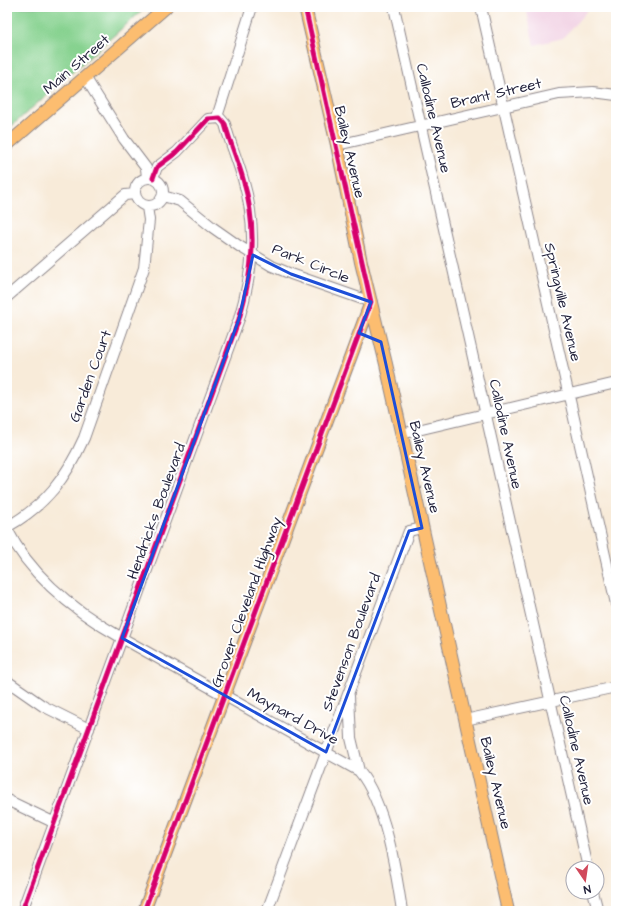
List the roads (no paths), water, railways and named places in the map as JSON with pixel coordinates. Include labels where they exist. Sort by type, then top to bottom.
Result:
[{"type":"main road","name":"Main Street","points":[[7,145],[166,7]]},
{"type":"main road","name":"Bailey Avenue","points":[[305,7],[337,145],[360,262],[381,342],[508,911]]},
{"type":"main road","name":"Grover Cleveland Highway","points":[[144,911],[371,302]]},
{"type":"main road","points":[[353,348],[363,337],[369,336],[378,339],[381,342]]},
{"type":"street","points":[[85,77],[124,139],[146,168],[150,178],[160,183],[163,196],[159,203],[147,207],[138,201],[134,194],[136,186],[139,182],[150,178],[157,167],[177,152],[208,119],[216,117],[252,7]]},
{"type":"street","name":"Callodine Avenue","points":[[394,7],[586,860]]},
{"type":"street","name":"Springville Avenue","points":[[481,7],[616,604]]},
{"type":"street","name":"Brant Street","points":[[337,145],[576,92],[616,95]]},
{"type":"street","name":"Hendricks Boulevard","points":[[22,911],[239,319],[245,298],[253,255],[251,217],[245,186],[225,124],[220,118],[216,117]]},
{"type":"street","points":[[7,298],[125,195],[134,194]]},
{"type":"street","name":"Park Circle","points":[[163,196],[180,201],[212,228],[253,255],[292,274],[371,302]]},
{"type":"street","name":"Garden Court","points":[[7,528],[47,498],[66,474],[81,444],[144,268],[149,220],[147,207]]},
{"type":"street","points":[[401,434],[616,383]]},
{"type":"street","name":"Maynard Drive","points":[[7,528],[14,544],[27,561],[55,591],[87,617],[359,770]]},
{"type":"street","name":"Stevenson Boulevard","points":[[267,911],[409,531],[422,528]]},
{"type":"street","points":[[7,681],[43,706],[89,729]]},
{"type":"street","points":[[465,720],[616,687]]},
{"type":"street","name":"Maynard Drive","points":[[349,692],[351,738],[359,770],[365,778],[379,808],[392,856],[402,911]]},
{"type":"street","points":[[7,800],[55,823]]},
{"type":"street","points":[[595,900],[598,911]]}]
